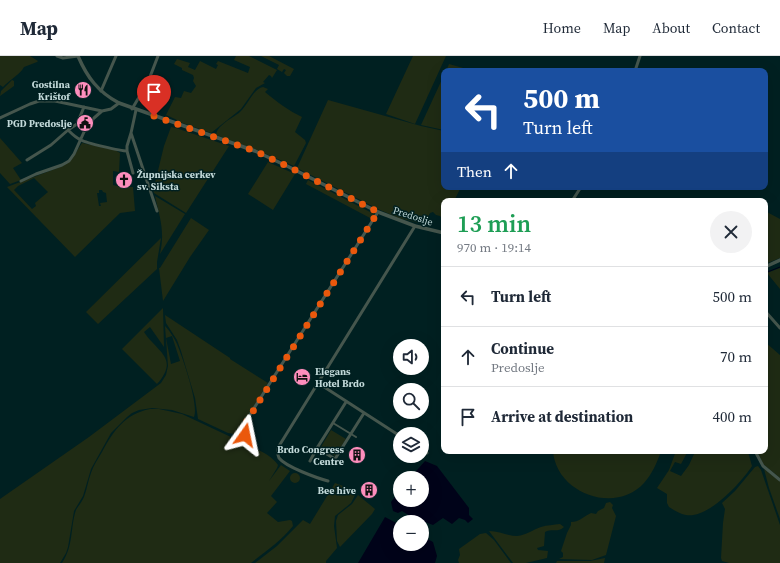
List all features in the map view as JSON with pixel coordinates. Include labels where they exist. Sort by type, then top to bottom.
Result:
[{"type":"street","points":[[58,56],[63,58],[78,56],[88,76],[101,91],[119,103],[134,109]]},
{"type":"street","points":[[101,91],[116,56]]},
{"type":"street","points":[[133,173],[127,146],[131,133],[134,109],[148,82],[158,56]]},
{"type":"street","points":[[636,68],[640,56]]},
{"type":"street","points":[[0,118],[39,101],[55,101],[102,111],[110,109],[119,103]]},
{"type":"street","points":[[27,160],[51,145],[77,124],[84,108]]},
{"type":"street","name":"Predoslje","points":[[134,109],[255,151],[378,212],[415,226],[441,232]]},
{"type":"street","points":[[21,181],[62,165],[68,161],[74,154],[84,132],[94,118],[102,111]]},
{"type":"street","points":[[68,130],[80,140],[121,151],[127,151]]},
{"type":"street","points":[[131,133],[157,211]]},
{"type":"street","points":[[245,424],[245,437],[241,440],[237,436],[378,212]]},
{"type":"street","points":[[328,481],[315,478],[287,464],[280,458],[277,451],[278,446],[415,226]]},
{"type":"street","points":[[768,266],[780,260]]},
{"type":"street","points":[[768,314],[780,328]]},
{"type":"street","points":[[318,383],[393,432]]},
{"type":"street","points":[[310,461],[346,402]]},
{"type":"street","points":[[317,448],[335,459],[364,413]]},
{"type":"street","points":[[333,423],[356,437]]},
{"type":"street","points":[[240,432],[244,433]]},
{"type":"street","points":[[757,454],[763,466],[780,480]]},
{"type":"green space","points":[[0,56],[30,56],[38,61],[24,67],[3,87],[0,85]]},
{"type":"green space","points":[[236,56],[249,56],[277,70],[272,78],[269,75],[263,82],[265,83],[256,88],[241,109],[211,133],[180,122],[166,115],[175,97],[181,98],[184,91],[191,93],[196,86],[193,81],[193,75],[174,64],[177,59],[190,63],[188,67],[195,70],[200,61],[216,69],[218,65],[216,64],[218,61],[248,73],[250,67],[234,60]]},
{"type":"green space","points":[[261,56],[269,56],[294,69],[290,76],[287,76],[284,73],[286,70],[284,69],[282,72],[277,69],[279,65]]},
{"type":"green space","points":[[413,56],[446,56],[415,124],[386,114]]},
{"type":"green space","points":[[449,64],[463,68],[447,68]]},
{"type":"green space","points":[[12,80],[14,81],[14,86],[0,96],[1,91]]},
{"type":"green space","points":[[441,82],[441,129],[421,125]]},
{"type":"green space","points":[[263,87],[268,89],[265,92],[274,99],[302,117],[295,132],[305,140],[306,143],[294,166],[216,135],[219,128],[240,112],[253,94],[259,88]]},
{"type":"green space","points":[[328,100],[441,130],[441,190],[460,190],[456,198],[441,198],[441,217],[433,212],[430,213],[427,219],[427,225],[399,218],[380,210],[297,168]]},
{"type":"green space","points":[[171,127],[229,146],[186,213],[154,193],[152,188],[154,187],[164,146]]},
{"type":"green space","points":[[0,138],[22,163],[13,168],[21,180],[10,184],[0,173]]},
{"type":"green space","points":[[82,143],[115,150],[120,153],[119,172],[113,171],[113,185],[133,187],[135,211],[120,213],[75,257],[7,187],[63,166],[75,154]],"holes":[[[34,178],[48,192],[35,203],[36,206],[32,209],[14,190],[18,186]],[[99,190],[106,193],[107,202],[100,203],[101,206],[99,206],[97,193],[99,193]]]},
{"type":"green space","points":[[268,162],[295,174],[273,210],[248,194]]},
{"type":"green space","points":[[308,180],[374,214],[372,219],[306,184]]},
{"type":"green space","points":[[155,196],[185,214],[160,254],[162,231]]},
{"type":"green space","points":[[768,213],[780,219],[780,258],[768,263]]},
{"type":"green space","points":[[191,218],[209,230],[190,257],[163,301],[159,268]]},
{"type":"green space","points":[[161,238],[157,269],[98,324],[86,312]]},
{"type":"green space","points":[[780,268],[780,289],[768,274],[768,273]]},
{"type":"green space","points":[[163,308],[164,347],[150,327],[144,332],[160,350],[166,361],[164,375],[157,384],[122,349]]},
{"type":"green space","points":[[165,315],[268,383],[246,419],[234,434],[228,433],[198,419],[195,398],[181,351],[177,340],[166,323]]},
{"type":"green space","points":[[165,326],[172,335],[177,344],[186,370],[194,402],[194,417],[172,410],[152,408],[139,410],[132,413],[111,433],[91,469],[83,496],[74,511],[68,547],[60,563],[0,563],[0,499],[89,437],[161,383],[166,375],[168,366]],"holes":[[[172,336],[180,361],[171,364],[166,338]]]},
{"type":"green space","points":[[768,345],[780,355],[780,478],[763,464],[758,454],[768,454]]},
{"type":"green space","points":[[159,409],[182,414],[233,438],[240,443],[264,453],[278,465],[269,481],[281,465],[290,471],[271,496],[277,502],[267,513],[278,522],[292,521],[293,526],[278,541],[251,563],[62,563],[70,543],[76,510],[84,497],[96,462],[111,437],[121,424],[141,411]]},
{"type":"green space","points":[[331,430],[346,439],[335,456],[321,447]]},
{"type":"green space","points":[[554,454],[660,454],[654,468],[644,483],[632,493],[618,497],[603,498],[589,495],[575,488],[564,478],[557,466]]},
{"type":"green space","points":[[675,454],[686,454],[681,464],[675,462],[670,471],[681,476],[689,465],[694,454],[749,454],[752,466],[732,490],[714,506],[695,515],[679,513],[669,507],[667,503],[667,494],[657,488],[669,470]]},
{"type":"green space","points":[[758,466],[761,470],[780,525],[780,563],[729,563],[722,561],[725,509],[722,503],[735,491],[755,467]]},
{"type":"green space","points":[[764,469],[780,481],[780,519],[769,488]]},
{"type":"green space","points":[[293,473],[297,473],[300,478],[297,483],[293,483],[290,480],[290,476]]},
{"type":"green space","points":[[335,483],[354,490],[355,495],[351,503],[335,516],[334,526],[337,548],[326,563],[255,563],[277,546],[303,520],[310,524]]},
{"type":"green space","points":[[358,495],[375,509],[340,547],[337,541],[336,521],[338,515],[352,504]]},
{"type":"green space","points":[[610,502],[613,505],[612,508],[616,516],[606,555],[592,560],[559,559],[563,557],[563,553],[561,551],[571,522],[579,520],[591,513],[596,514],[604,508],[606,503]]},
{"type":"green space","points":[[560,524],[564,527],[562,529],[545,532],[544,546],[537,548],[538,550],[548,551],[547,558],[526,563],[513,563],[489,531],[517,536],[524,535],[543,526]]},
{"type":"green space","points":[[486,533],[494,540],[511,563],[459,563],[459,549],[480,534]]},
{"type":"green space","points":[[605,558],[604,563],[556,563],[557,561],[590,561]]},
{"type":"water","points":[[423,463],[429,463],[437,466],[469,508],[469,515],[473,519],[468,523],[459,518],[452,524],[443,518],[433,525],[429,524],[429,515],[408,515],[402,511],[398,513],[393,511],[391,502],[393,499],[393,507],[429,507],[429,471],[416,471]]},
{"type":"water","points":[[385,517],[393,521],[393,551],[429,551],[429,540],[433,542],[437,556],[435,563],[358,563]]},
{"type":"waterway","points":[[768,272],[780,267]]},
{"type":"place","name":"Gostilna Krištof","points":[[83,90]]},
{"type":"place","name":"PGD Predoslje","points":[[85,123]]},
{"type":"place","name":"Župnijska cerkev sv. Siksta","points":[[124,180]]},
{"type":"place","name":"Elegans Hotel Brdo","points":[[302,377]]},
{"type":"place","name":"Brdo Congress Centre","points":[[357,455]]},
{"type":"place","name":"Bee hive","points":[[369,490]]},
{"type":"route","points":[[154,116],[255,151],[378,212],[245,424],[245,435]]}]
